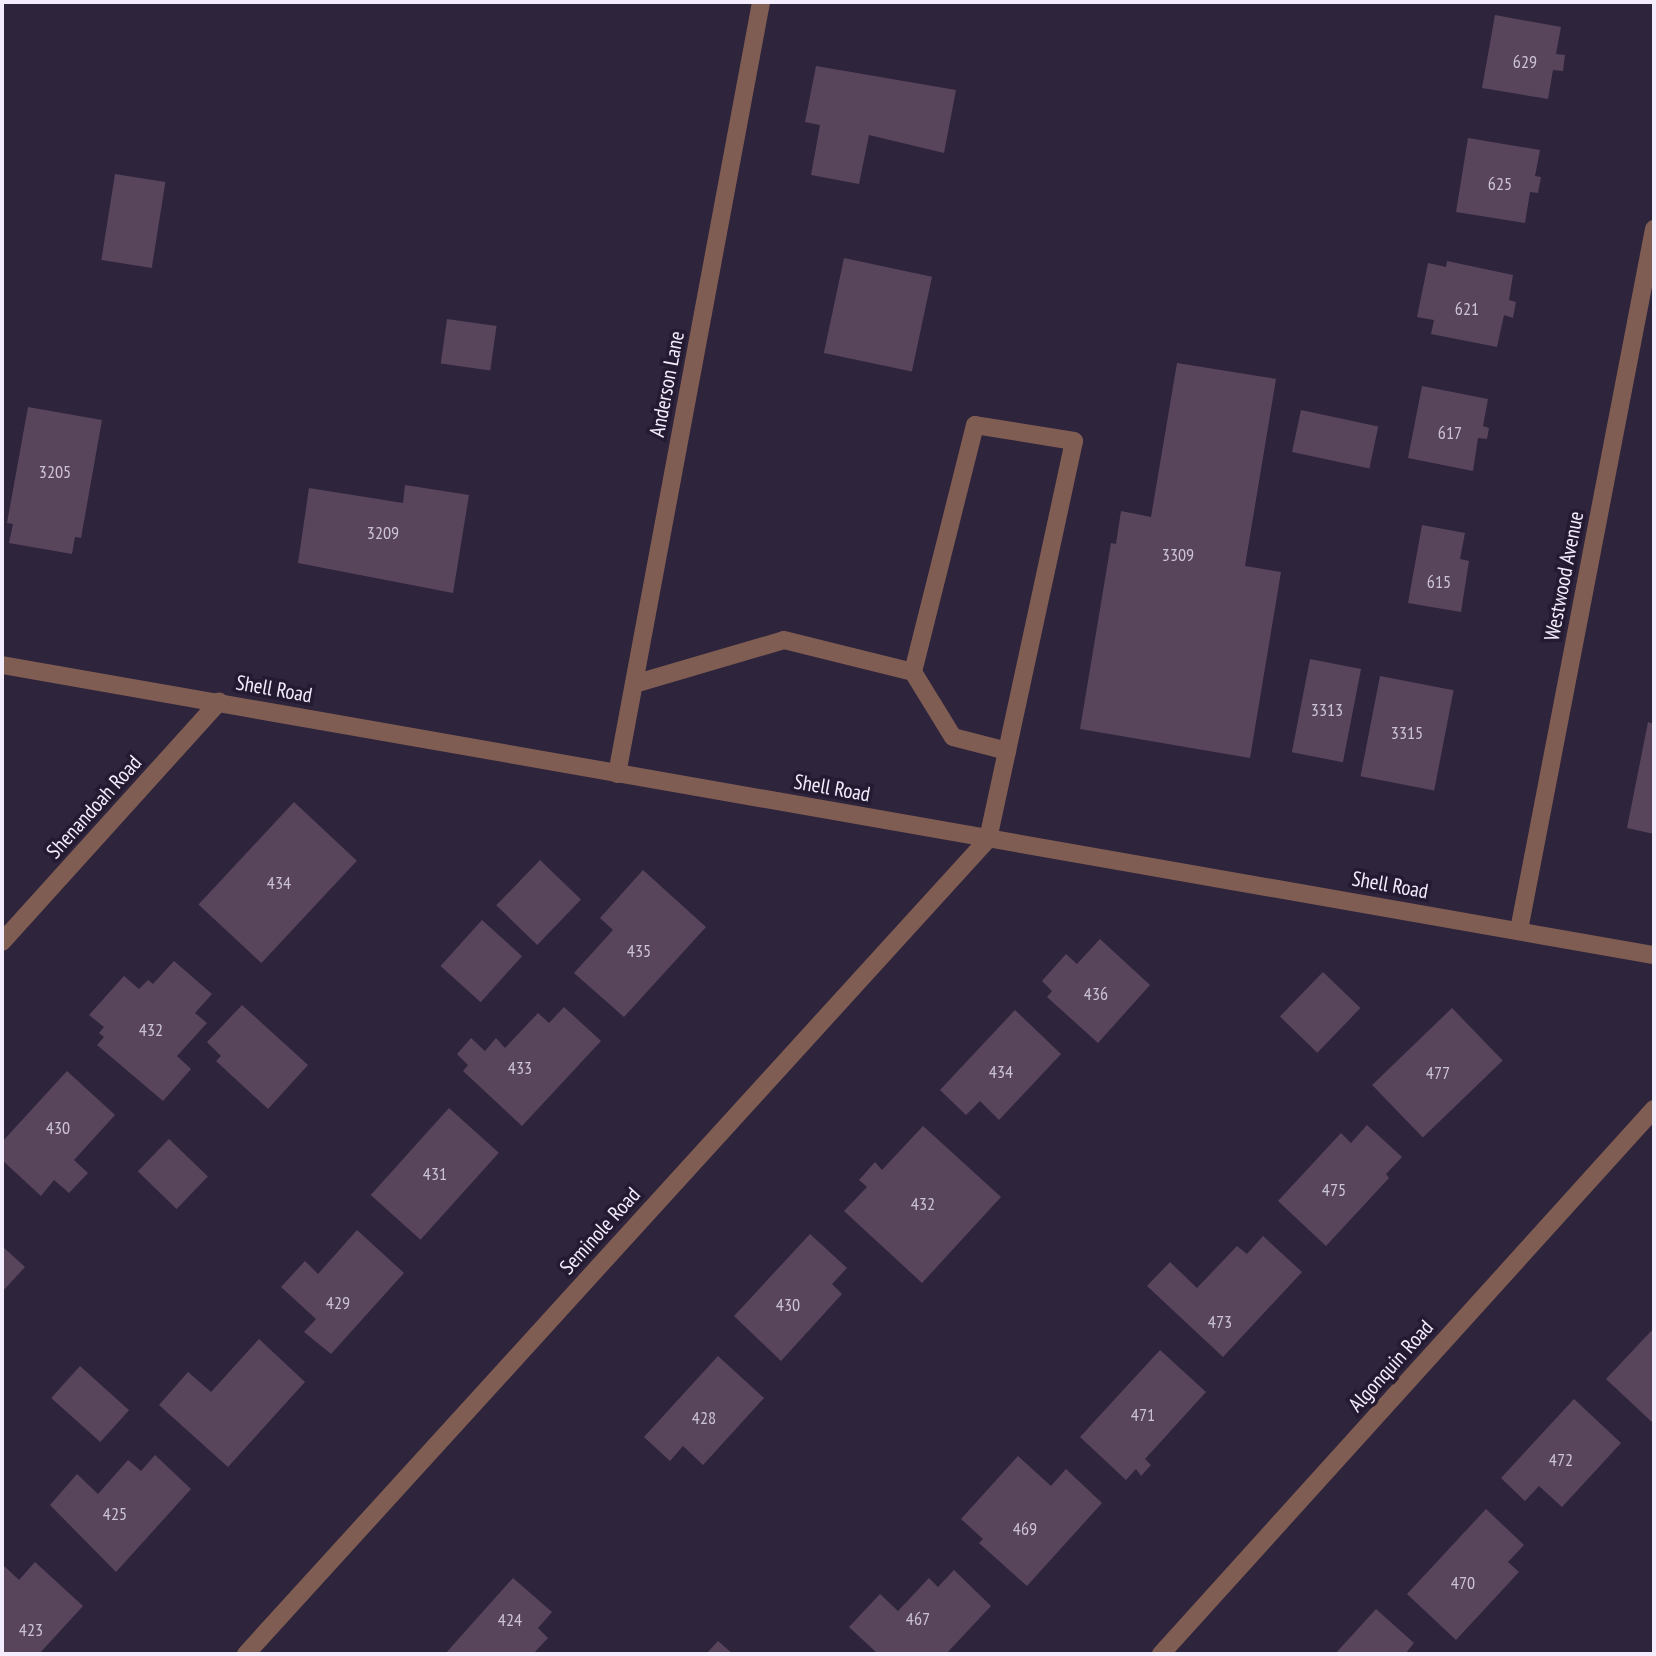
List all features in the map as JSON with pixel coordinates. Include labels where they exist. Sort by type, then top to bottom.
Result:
[{"type":"street","name":"Anderson Lane","points":[[617,774],[761,2]]},
{"type":"street","name":"Westwood Avenue","points":[[1519,930],[1654,229]]},
{"type":"street","points":[[913,672],[975,425],[1074,441],[988,839]]},
{"type":"street","points":[[634,684],[785,640],[913,672],[953,737],[1007,751]]},
{"type":"street","name":"Shell Road","points":[[2,665],[1654,955]]},
{"type":"street","name":"Shenandoah Road","points":[[2,942],[219,702]]},
{"type":"street","name":"Seminole Road","points":[[246,1654],[988,839]]},
{"type":"street","name":"Algonquin Road","points":[[1161,1654],[1654,1109]]},
{"type":"building","points":[[1495,15],[1561,27],[1556,54],[1565,55],[1563,71],[1553,70],[1548,99],[1482,88]]},
{"type":"building","points":[[816,66],[956,90],[944,153],[869,135],[859,184],[811,175],[820,125],[805,122]]},
{"type":"building","points":[[1468,138],[1540,150],[1535,176],[1541,177],[1538,193],[1530,192],[1525,223],[1456,212]]},
{"type":"building","points":[[115,174],[165,182],[152,268],[101,260]]},
{"type":"building","points":[[844,258],[932,277],[912,372],[824,353]]},
{"type":"building","points":[[1447,261],[1513,275],[1509,300],[1516,302],[1513,318],[1504,315],[1497,347],[1431,334],[1434,320],[1417,317],[1428,263],[1446,267]]},
{"type":"building","points":[[447,319],[497,326],[490,371],[441,364]]},
{"type":"building","points":[[1177,363],[1276,379],[1245,566],[1281,572],[1250,758],[1080,729],[1111,543],[1116,544],[1121,511],[1151,517]]},
{"type":"building","points":[[1422,386],[1488,399],[1483,426],[1489,428],[1487,439],[1478,438],[1473,471],[1408,458]]},
{"type":"building","points":[[28,407],[102,420],[81,538],[75,537],[72,554],[9,543],[13,524],[7,523]]},
{"type":"building","points":[[1301,410],[1378,426],[1369,468],[1292,452]]},
{"type":"building","points":[[405,485],[469,495],[453,593],[298,563],[309,488],[403,503]]},
{"type":"building","points":[[1422,525],[1465,533],[1460,559],[1469,561],[1461,612],[1408,603]]},
{"type":"building","points":[[1310,659],[1361,669],[1343,762],[1292,752]]},
{"type":"building","points":[[1380,676],[1454,690],[1434,790],[1361,776]]},
{"type":"building","points":[[1648,722],[1654,724],[1654,834],[1627,828]]},
{"type":"building","points":[[294,802],[357,861],[261,963],[199,904]]},
{"type":"building","points":[[540,860],[581,900],[537,945],[496,905]]},
{"type":"building","points":[[643,870],[706,927],[624,1017],[574,973],[613,930],[600,918]]},
{"type":"building","points":[[482,920],[522,956],[481,1002],[441,966]]},
{"type":"building","points":[[1100,939],[1150,985],[1098,1043],[1047,997],[1052,991],[1042,981],[1066,954],[1077,964]]},
{"type":"building","points":[[174,961],[212,994],[195,1013],[207,1023],[177,1056],[191,1069],[163,1101],[97,1045],[104,1037],[99,1033],[104,1027],[89,1015],[124,976],[139,989],[148,980],[153,984]]},
{"type":"building","points":[[1323,972],[1360,1008],[1317,1053],[1280,1017]]},
{"type":"building","points":[[242,1005],[308,1065],[268,1109],[216,1061],[221,1056],[207,1042]]},
{"type":"building","points":[[564,1007],[601,1041],[522,1126],[463,1071],[468,1065],[457,1054],[471,1038],[485,1051],[496,1038],[505,1048],[538,1013],[549,1023]]},
{"type":"building","points":[[1452,1008],[1503,1061],[1423,1138],[1372,1085]]},
{"type":"building","points":[[1015,1010],[1061,1054],[999,1120],[980,1101],[966,1115],[940,1090]]},
{"type":"building","points":[[67,1071],[115,1115],[74,1160],[88,1173],[69,1193],[54,1180],[41,1196],[2,1160],[2,1142]]},
{"type":"building","points":[[449,1108],[499,1153],[421,1240],[371,1195]]},
{"type":"building","points":[[1367,1125],[1402,1157],[1386,1174],[1389,1178],[1326,1246],[1278,1201],[1341,1133],[1351,1143]]},
{"type":"building","points":[[923,1126],[1001,1197],[922,1283],[844,1211],[867,1187],[859,1180],[875,1162],[882,1170]]},
{"type":"building","points":[[169,1139],[208,1177],[177,1209],[138,1171]]},
{"type":"building","points":[[357,1230],[404,1273],[331,1354],[304,1332],[316,1319],[281,1287],[305,1261],[318,1274]]},
{"type":"building","points":[[810,1234],[847,1268],[832,1284],[842,1294],[781,1361],[734,1316]]},
{"type":"building","points":[[1263,1236],[1302,1272],[1223,1357],[1147,1286],[1170,1262],[1197,1288],[1237,1246],[1247,1254]]},
{"type":"building","points":[[2,1246],[25,1267],[2,1292]]},
{"type":"building","points":[[1654,1328],[1654,1424],[1606,1379]]},
{"type":"building","points":[[259,1339],[305,1382],[228,1467],[159,1405],[188,1372],[211,1392]]},
{"type":"building","points":[[1160,1350],[1206,1392],[1145,1459],[1151,1465],[1141,1476],[1136,1469],[1126,1480],[1080,1437]]},
{"type":"building","points":[[718,1356],[764,1398],[703,1465],[683,1446],[670,1461],[644,1437]]},
{"type":"building","points":[[80,1366],[129,1410],[100,1442],[51,1398]]},
{"type":"building","points":[[1574,1399],[1621,1443],[1562,1507],[1539,1486],[1525,1501],[1501,1478]]},
{"type":"building","points":[[155,1455],[191,1489],[116,1572],[50,1505],[77,1474],[98,1494],[128,1460],[141,1471]]},
{"type":"building","points":[[1018,1456],[1051,1486],[1066,1469],[1102,1503],[1027,1586],[979,1543],[983,1539],[961,1519]]},
{"type":"building","points":[[1486,1509],[1524,1545],[1508,1562],[1519,1572],[1456,1640],[1407,1594]]},
{"type":"building","points":[[35,1562],[83,1606],[39,1654],[2,1654],[2,1564],[19,1580]]},
{"type":"building","points":[[954,1570],[991,1606],[946,1654],[878,1654],[849,1627],[880,1594],[898,1611],[929,1578],[938,1587]]},
{"type":"building","points":[[513,1578],[552,1612],[538,1628],[548,1638],[533,1654],[445,1654]]},
{"type":"building","points":[[1376,1609],[1414,1643],[1405,1654],[1335,1654]]},
{"type":"building","points":[[718,1641],[733,1654],[706,1654]]}]
